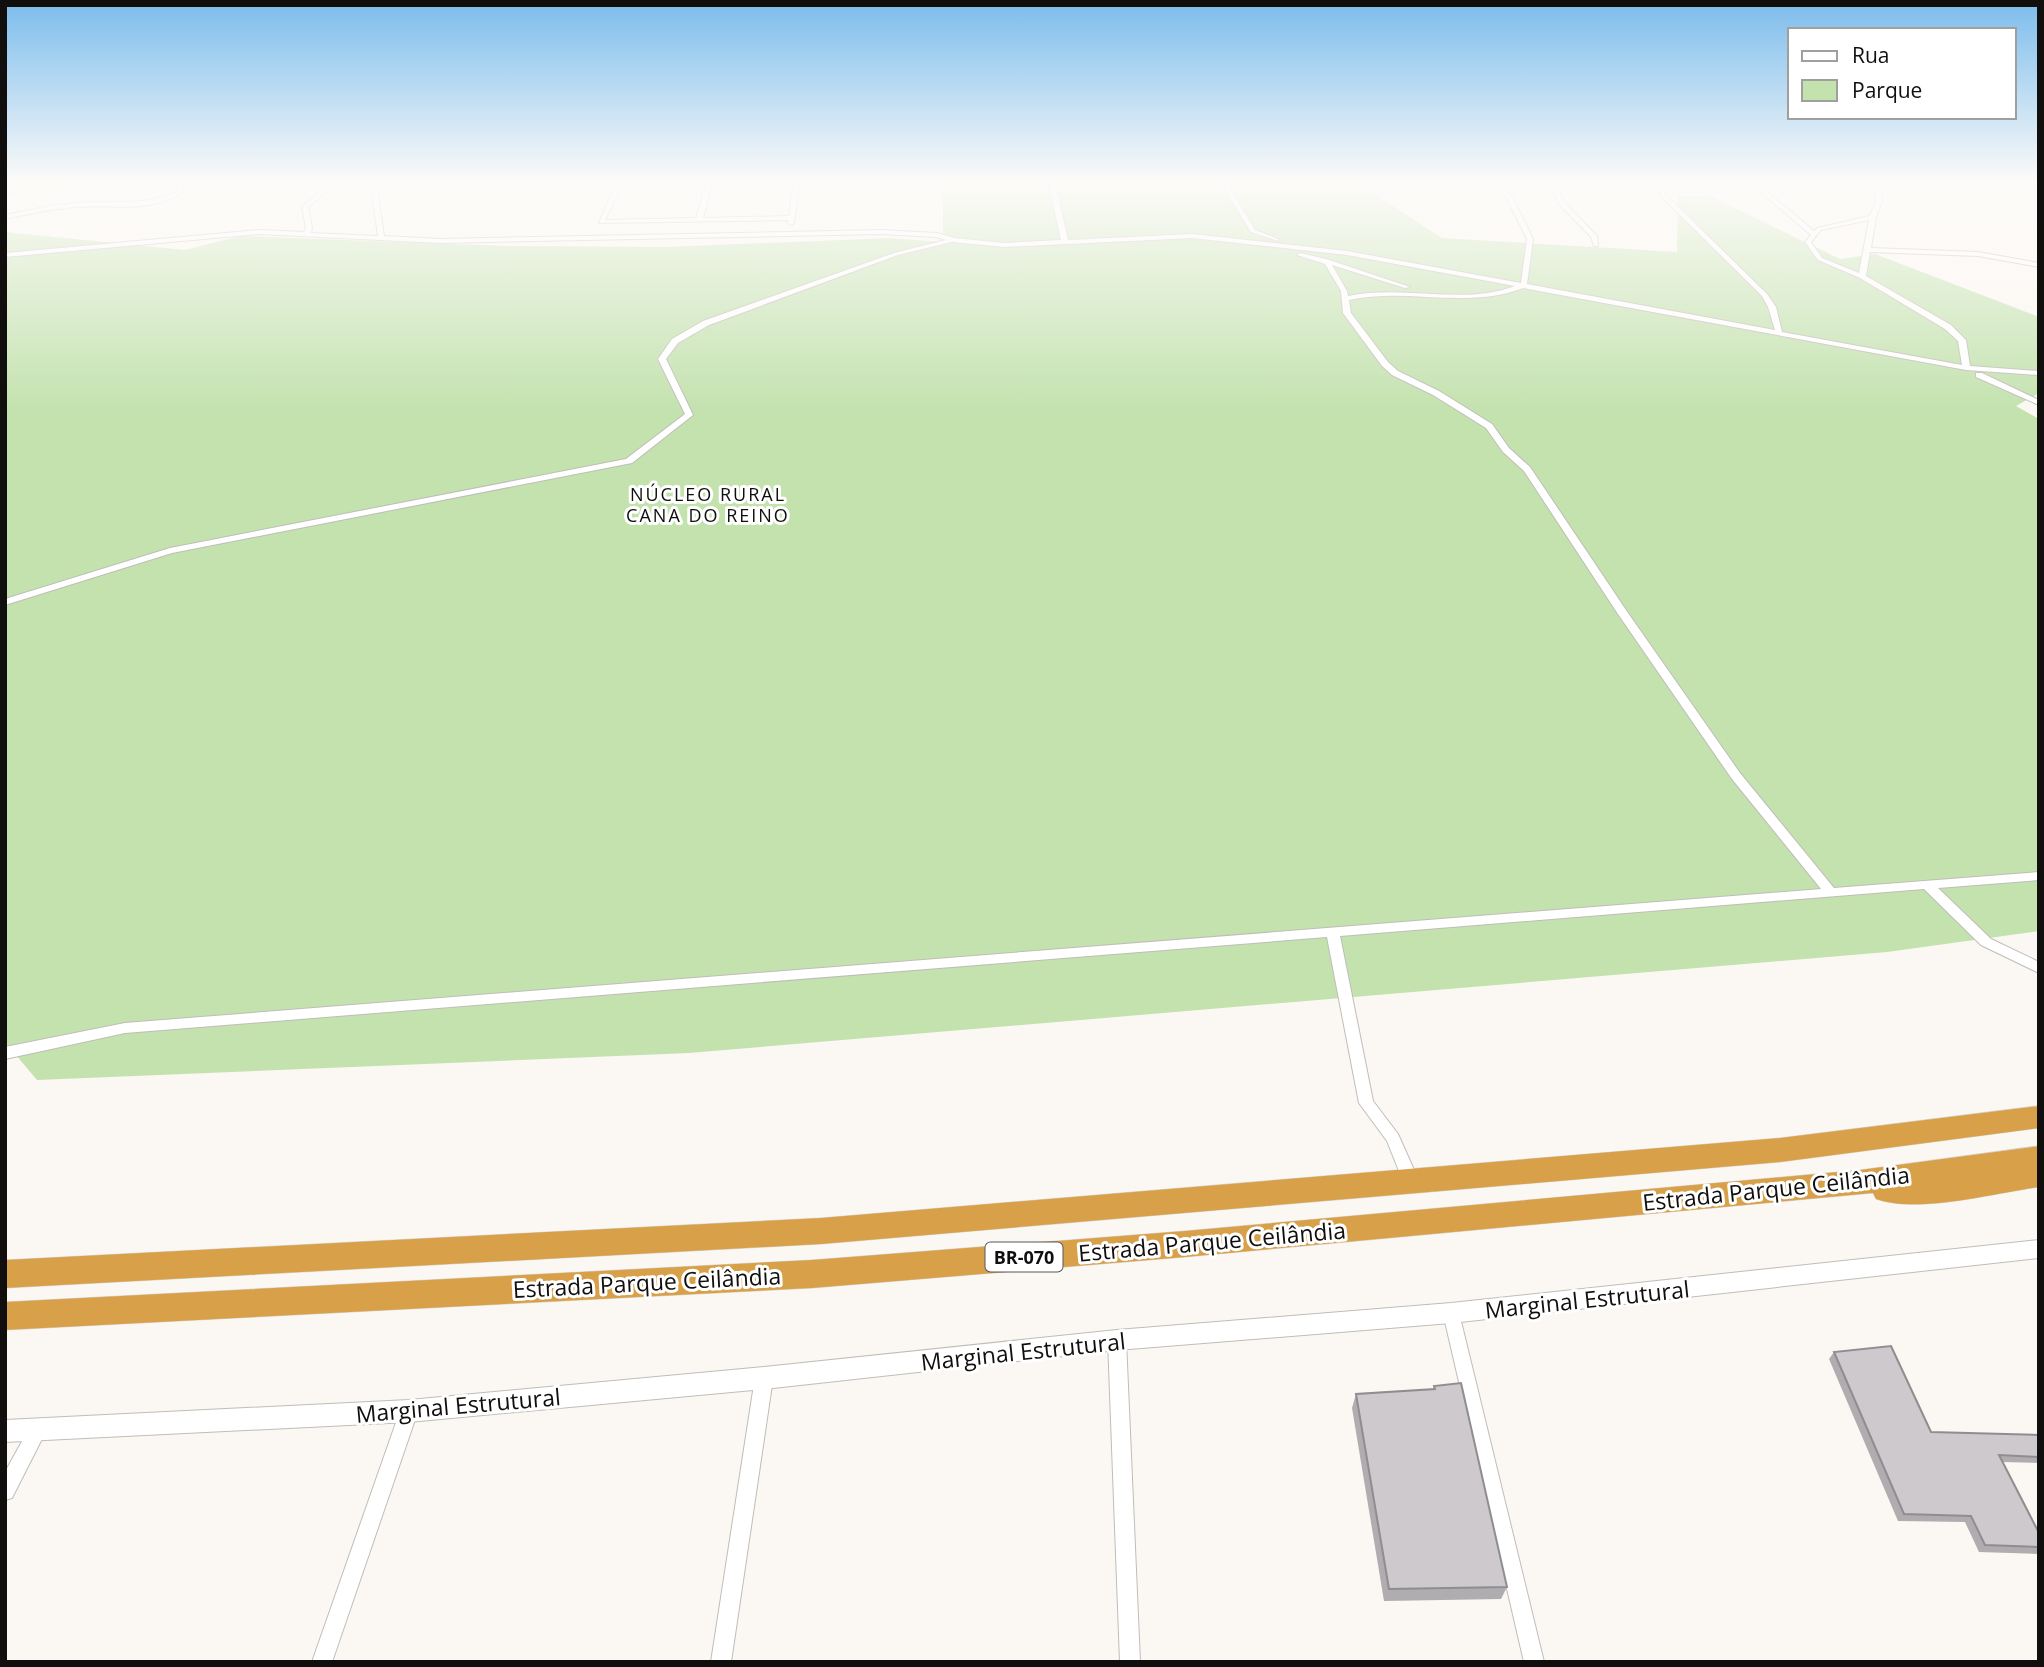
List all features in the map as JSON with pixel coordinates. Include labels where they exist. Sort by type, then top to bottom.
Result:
[{"type":"highway","name":"Estrada Parque Ceilândia","points":[[5,1273],[821,1231],[1780,1150],[2039,1116]]},
{"type":"highway","name":"Estrada Parque Ceilândia","points":[[5,1316],[812,1274],[1171,1245],[1860,1182],[2039,1158]]},
{"type":"highway","points":[[1860,1182],[1899,1191],[2039,1175]]},
{"type":"street","points":[[5,602],[170,551],[629,461],[689,415],[662,359],[675,341],[706,323],[886,258]]},
{"type":"street","points":[[1317,258],[1428,294]]},
{"type":"street","points":[[1317,258],[1328,263],[1344,290],[1347,313],[1395,373],[1436,393],[1489,426],[1506,450],[1527,469],[1623,614],[1736,776],[1830,891]]},
{"type":"street","points":[[1362,258],[1524,285],[1966,368],[2039,373]]},
{"type":"street","points":[[1524,285],[1528,258]]},
{"type":"street","points":[[1727,258],[1765,295],[1779,333]]},
{"type":"street","points":[[1820,258],[1862,277],[1948,327],[1962,340],[1966,368]]},
{"type":"street","points":[[1862,277],[1867,258]]},
{"type":"street","points":[[1999,258],[2039,265]]},
{"type":"street","points":[[1504,294],[1524,285]]},
{"type":"street","points":[[1345,299],[1372,292],[1578,295]]},
{"type":"street","points":[[1966,368],[2039,403]]},
{"type":"street","points":[[5,1052],[125,1028],[2039,876]]},
{"type":"street","points":[[1926,884],[1986,942],[2039,968]]},
{"type":"street","points":[[1333,932],[1366,1103],[1393,1138],[1411,1181]]},
{"type":"street","name":"Marginal Estrutural","points":[[5,1431],[409,1411],[764,1378],[1117,1340],[1451,1313],[2039,1249]]},
{"type":"street","points":[[1451,1313],[1534,1662]]},
{"type":"street","points":[[1117,1340],[1130,1662]]},
{"type":"street","points":[[721,1662],[764,1378]]},
{"type":"street","points":[[322,1662],[409,1411]]},
{"type":"street","points":[[5,1491],[37,1431]]},
{"type":"green space","points":[[5,258],[1885,258],[2039,317],[2039,393],[2016,406],[2039,419],[2039,931],[1887,952],[689,1053],[37,1080],[5,1042]]},
{"type":"building","points":[[1891,1346],[1931,1432],[2039,1435],[2039,1457],[1999,1455],[2039,1533],[2039,1547],[1985,1545],[1971,1516],[1904,1514],[1834,1352]]},
{"type":"building","points":[[1461,1383],[1507,1587],[1389,1589],[1356,1394],[1435,1389],[1434,1386]]},
{"type":"district","name":"NÚCLEO RURAL CANA DO REINO","points":[[708,504]]}]
